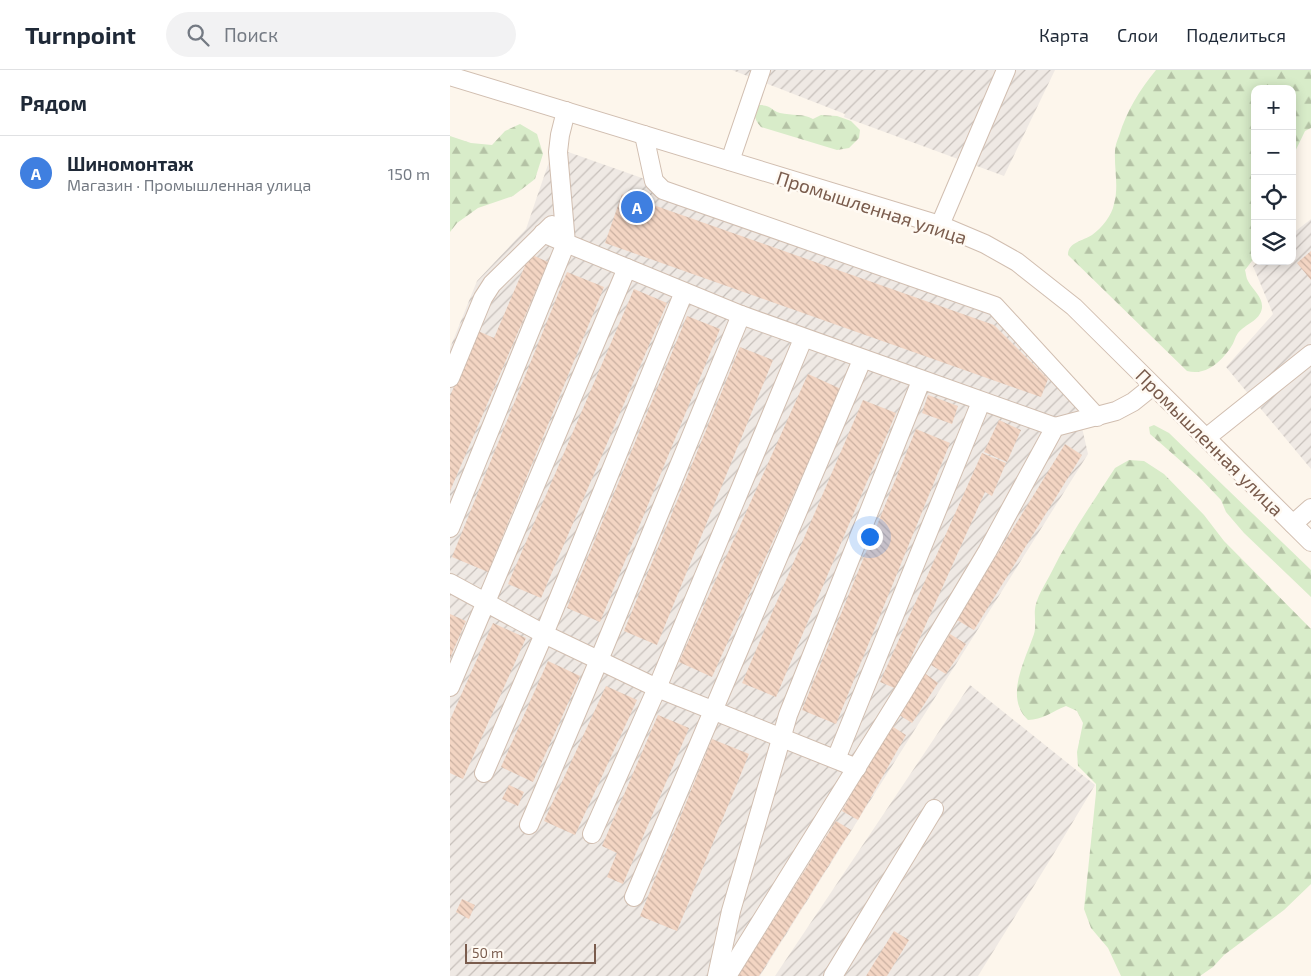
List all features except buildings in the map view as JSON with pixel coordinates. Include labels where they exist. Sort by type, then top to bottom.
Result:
[{"type":"street","points":[[730,161],[761,70]]},
{"type":"street","points":[[940,225],[1006,70]]},
{"type":"street","name":"Промышленная улица","points":[[450,76],[940,225],[985,244],[1024,268],[1074,307],[1311,542]]},
{"type":"street","points":[[450,528],[566,243],[558,152],[566,111]]},
{"type":"street","points":[[644,135],[654,181],[663,190],[995,306],[1097,417]]},
{"type":"street","points":[[450,378],[482,298],[492,284],[564,213]]},
{"type":"street","points":[[543,234],[740,316],[1055,427],[1116,411],[1133,402],[1153,386]]},
{"type":"street","points":[[450,687],[627,268]]},
{"type":"street","points":[[484,772],[544,634],[684,292]]},
{"type":"street","points":[[529,825],[740,316]]},
{"type":"street","points":[[592,834],[657,688],[803,339]]},
{"type":"street","points":[[1206,438],[1311,354]]},
{"type":"street","points":[[634,898],[862,360]]},
{"type":"street","points":[[717,976],[731,911],[788,715],[921,381]]},
{"type":"street","points":[[836,759],[981,402]]},
{"type":"street","points":[[727,976],[857,768],[988,552],[1055,427]]},
{"type":"street","points":[[1293,524],[1311,508]]},
{"type":"street","points":[[450,583],[544,634],[657,688],[857,768]]},
{"type":"street","points":[[833,976],[934,809]]},
{"type":"shaded area","points":[[732,70],[1055,70],[1004,176],[844,117],[845,114]]},
{"type":"shaded area","points":[[554,147],[997,303],[1072,384],[1088,454],[760,976],[450,976],[450,348],[477,281],[526,229]]},
{"type":"shaded area","points":[[1311,219],[1311,469],[1226,367],[1273,314],[1253,266],[1296,265],[1296,231]]},
{"type":"shaded area","points":[[970,685],[1095,785],[978,976],[775,976]]},
{"type":"green space","points":[[1156,70],[1311,70],[1311,128],[1305,131],[1296,150],[1296,85],[1251,85],[1251,262],[1245,270],[1247,280],[1261,300],[1262,308],[1258,316],[1238,333],[1223,358],[1207,370],[1187,371],[1068,255],[1070,247],[1096,232],[1111,212],[1116,191],[1116,144],[1130,109]]},
{"type":"green space","points":[[758,105],[769,107],[780,113],[805,116],[813,119],[821,115],[837,116],[851,121],[860,130],[859,138],[849,148],[837,150],[761,127],[755,116]]},
{"type":"green space","points":[[520,124],[537,134],[543,154],[535,179],[513,196],[478,208],[457,223],[450,232],[450,136],[471,143],[492,145],[505,131]]},
{"type":"green space","points":[[1154,425],[1169,433],[1311,570],[1311,597],[1244,533],[1226,512],[1221,500],[1199,477],[1150,434],[1149,427]]},
{"type":"green space","points":[[1129,460],[1144,461],[1164,474],[1204,515],[1224,541],[1311,629],[1311,884],[1284,910],[1224,955],[1213,967],[1200,976],[1121,976],[1108,948],[1091,928],[1084,909],[1096,784],[1078,766],[1077,752],[1083,723],[1077,711],[1066,706],[1043,717],[1028,720],[1021,711],[1018,701],[1019,678],[1034,634],[1035,608],[1039,596],[1073,532],[1115,468]]},
{"type":"place","name":"Шиномонтаж","points":[[637,207]]}]
